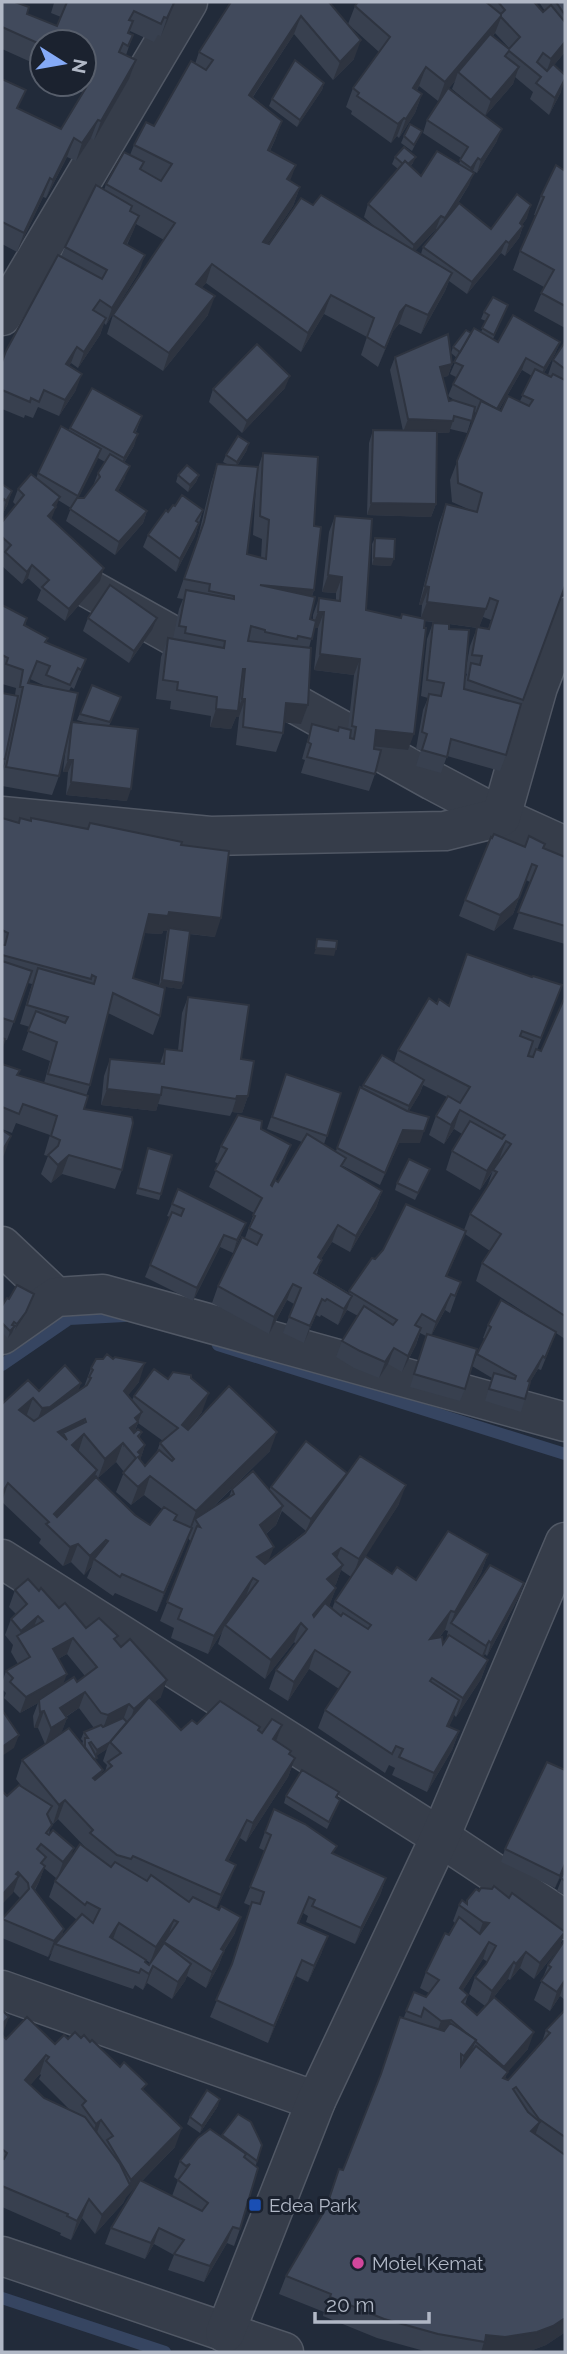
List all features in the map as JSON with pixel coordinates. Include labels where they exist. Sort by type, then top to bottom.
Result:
[{"type":"street","points":[[2,316],[188,2]]},
{"type":"street","points":[[2,540],[402,764],[501,817],[565,846]]},
{"type":"street","points":[[501,817],[538,687],[565,617]]},
{"type":"street","points":[[2,816],[210,836],[445,831],[501,817]]},
{"type":"street","points":[[2,1246],[56,1297]]},
{"type":"street","points":[[2,1335],[56,1297],[103,1294],[565,1422]]},
{"type":"street","points":[[225,2333],[316,2101],[440,1837],[552,1611],[565,1542]]},
{"type":"street","points":[[2,1559],[440,1837],[565,1920]]},
{"type":"street","points":[[2,1990],[316,2101]]},
{"type":"street","points":[[2,2256],[285,2352]]},
{"type":"building","points":[[2,2],[15,2],[29,7],[27,14],[57,26],[67,2],[174,3],[161,24],[134,11],[129,20],[133,21],[128,33],[133,35],[128,46],[123,43],[119,52],[136,60],[101,121],[98,120],[82,143],[74,138],[53,180],[50,178],[24,233],[2,222],[2,79],[26,90],[17,108],[61,129],[80,98],[98,98],[98,28],[28,28],[28,39],[2,27]]},
{"type":"building","points":[[231,2],[329,2],[361,40],[340,62],[301,16],[249,95],[282,121],[268,150],[296,165],[287,179],[300,187],[263,242],[269,244],[301,198],[313,205],[321,195],[452,273],[428,315],[406,305],[400,312],[385,348],[367,337],[374,318],[331,295],[308,333],[212,264],[196,284],[215,296],[169,353],[113,315],[175,223],[106,184],[124,152],[144,162],[140,169],[161,181],[172,164],[134,145],[146,122],[154,126],[191,61],[206,70],[213,60],[199,52]]},
{"type":"building","points":[[358,2],[486,2],[502,15],[445,82],[426,67],[413,88],[422,94],[406,119],[398,124],[357,96],[359,93],[353,88],[390,37],[355,6]]},
{"type":"building","points":[[498,2],[534,2],[543,12],[551,5],[565,22],[565,42],[551,59],[543,53],[537,62],[547,71],[553,64],[565,75],[555,98],[536,83],[541,77],[509,51],[505,56],[519,67],[491,100],[458,72],[490,34],[509,49],[520,37],[501,17],[505,10]]},
{"type":"building","points":[[556,2],[565,2],[565,15]]},
{"type":"building","points":[[295,60],[324,83],[300,120],[272,99]]},
{"type":"building","points":[[448,88],[502,129],[481,160],[478,158],[471,168],[460,160],[468,147],[427,120]]},
{"type":"building","points":[[410,124],[422,131],[414,145],[404,136]]},
{"type":"building","points":[[404,147],[416,157],[408,164],[405,161],[403,164],[395,157]]},
{"type":"building","points":[[437,151],[474,173],[445,218],[441,216],[414,245],[368,204],[405,161],[421,176]]},
{"type":"building","points":[[556,165],[565,171],[565,306],[541,293],[554,270],[520,251]]},
{"type":"building","points":[[96,185],[132,206],[130,211],[139,216],[124,243],[145,255],[112,308],[100,300],[93,310],[106,318],[84,352],[77,347],[66,364],[82,374],[65,400],[44,390],[39,402],[31,398],[30,402],[2,390],[2,362],[58,255],[102,279],[107,270],[65,247]]},
{"type":"building","points":[[517,194],[531,205],[520,223],[523,226],[509,243],[506,241],[472,282],[423,247],[459,203],[491,229]]},
{"type":"building","points":[[493,297],[508,305],[494,335],[482,328],[489,315],[484,312]]},
{"type":"building","points":[[513,315],[560,342],[544,368],[526,358],[497,409],[453,384],[463,366],[454,362],[474,328],[498,342]]},
{"type":"building","points":[[466,330],[471,333],[460,352],[453,347]]},
{"type":"building","points":[[448,334],[452,364],[440,367],[449,401],[475,407],[472,421],[454,416],[453,421],[408,419],[395,357]]},
{"type":"building","points":[[565,342],[565,369],[553,360]]},
{"type":"building","points":[[257,344],[290,376],[247,421],[213,389]]},
{"type":"building","points":[[535,369],[565,380],[565,586],[523,700],[468,680],[471,663],[480,665],[482,656],[472,655],[477,627],[489,629],[498,601],[490,598],[486,609],[427,602],[429,587],[425,586],[446,504],[477,512],[482,493],[458,483],[457,461],[481,401],[501,411],[508,396],[529,406],[533,400],[522,395]]},
{"type":"building","points":[[92,388],[142,416],[134,432],[138,434],[124,458],[70,428]]},
{"type":"building","points":[[61,426],[101,449],[78,496],[38,473]]},
{"type":"building","points":[[373,430],[437,431],[436,504],[371,503]]},
{"type":"building","points":[[238,436],[249,443],[237,462],[226,455]]},
{"type":"building","points":[[263,453],[318,457],[314,526],[321,527],[314,590],[260,585],[315,597],[310,619],[316,621],[312,639],[298,636],[297,639],[251,626],[248,641],[311,648],[308,705],[286,703],[283,733],[243,727],[245,669],[238,711],[216,709],[217,697],[177,690],[178,682],[163,680],[168,638],[224,648],[225,641],[185,633],[186,627],[179,626],[186,590],[234,599],[234,596],[209,591],[210,584],[184,579],[204,522],[217,464],[258,467],[247,554],[266,559],[269,520],[260,516]]},
{"type":"building","points":[[110,454],[130,466],[116,490],[147,511],[119,542],[70,509],[77,498],[84,498],[100,477],[98,473]]},
{"type":"building","points":[[187,465],[199,475],[190,485],[178,475]]},
{"type":"building","points":[[31,474],[60,497],[48,516],[104,568],[69,609],[42,587],[49,580],[32,565],[27,572],[5,552],[11,545],[2,537],[2,522],[24,495],[18,489]]},
{"type":"building","points":[[2,484],[12,491],[6,501],[4,499],[2,502]]},
{"type":"building","points":[[182,495],[203,510],[180,559],[148,535],[166,510],[168,512],[175,506]]},
{"type":"building","points":[[335,516],[372,519],[366,610],[401,618],[402,614],[425,619],[414,734],[376,730],[374,749],[381,750],[375,774],[307,757],[312,724],[338,731],[339,727],[351,730],[350,738],[354,739],[356,727],[352,726],[360,659],[320,654],[324,612],[318,612],[319,598],[340,601],[342,577],[328,575]]},
{"type":"building","points":[[375,538],[395,539],[394,559],[374,558]]},
{"type":"building","points":[[110,585],[157,618],[134,651],[88,618]]},
{"type":"building","points":[[2,605],[27,618],[24,625],[48,638],[45,642],[86,659],[70,685],[46,675],[50,666],[37,661],[28,683],[78,693],[59,776],[6,767],[23,687],[20,687],[23,670],[6,664],[8,658],[2,655]]},
{"type":"building","points":[[433,623],[449,624],[449,629],[469,630],[464,689],[521,704],[506,755],[451,739],[447,757],[422,750],[427,734],[422,732],[429,694],[441,696],[444,683],[427,680]]},
{"type":"building","points":[[92,685],[121,697],[110,722],[80,714]]},
{"type":"building","points":[[2,693],[18,696],[5,759],[2,759]]},
{"type":"building","points":[[72,722],[138,729],[131,789],[71,782],[73,760],[68,760]]},
{"type":"building","points":[[2,818],[19,823],[20,818],[31,821],[31,818],[88,829],[90,823],[182,842],[181,845],[229,851],[221,918],[169,912],[168,916],[149,914],[133,978],[165,988],[160,1016],[113,993],[90,1085],[48,1074],[57,1042],[28,1031],[36,1011],[65,1023],[68,1017],[27,1005],[38,968],[94,984],[96,977],[92,975],[91,979],[2,955],[2,945],[5,945],[8,933],[2,930]]},
{"type":"building","points":[[494,834],[525,847],[529,836],[545,844],[543,848],[565,857],[565,926],[518,912],[537,866],[532,864],[519,898],[500,915],[465,900]]},
{"type":"building","points":[[169,928],[190,931],[183,983],[162,980]]},
{"type":"building","points":[[317,939],[337,941],[336,949],[316,948]]},
{"type":"building","points":[[467,954],[562,985],[541,1038],[522,1031],[520,1036],[533,1041],[528,1056],[533,1057],[536,1049],[541,1051],[565,1000],[565,1316],[482,1263],[501,1234],[470,1214],[497,1172],[493,1170],[511,1144],[506,1141],[487,1171],[452,1151],[470,1121],[502,1139],[505,1135],[460,1110],[451,1125],[436,1116],[448,1096],[460,1103],[470,1087],[398,1050],[429,998],[437,1004],[439,999],[449,1006]]},
{"type":"building","points":[[2,961],[32,971],[14,1022],[2,1018]]},
{"type":"building","points":[[188,997],[249,1005],[241,1059],[254,1061],[248,1096],[237,1096],[236,1099],[162,1087],[161,1095],[107,1089],[110,1059],[164,1064],[165,1049],[182,1051]]},
{"type":"building","points":[[382,1055],[424,1080],[409,1106],[363,1085]]},
{"type":"building","points":[[2,1064],[20,1070],[17,1075],[88,1096],[84,1109],[132,1117],[122,1170],[69,1155],[58,1165],[48,1155],[58,1146],[60,1140],[51,1136],[57,1116],[23,1104],[19,1114],[2,1107]]},
{"type":"building","points":[[286,1074],[341,1093],[327,1136],[272,1117]]},
{"type":"building","points":[[360,1087],[407,1111],[429,1117],[424,1131],[403,1130],[385,1173],[337,1148]]},
{"type":"building","points":[[238,1115],[262,1121],[261,1129],[291,1145],[272,1186],[275,1180],[278,1182],[307,1134],[346,1158],[341,1166],[382,1191],[356,1236],[338,1225],[318,1257],[322,1260],[314,1273],[352,1296],[344,1309],[322,1299],[310,1326],[289,1317],[301,1288],[293,1284],[274,1317],[218,1286],[242,1237],[257,1245],[262,1235],[249,1228],[262,1198],[215,1170],[227,1149],[221,1146]]},
{"type":"building","points":[[2,1130],[11,1136],[2,1151]]},
{"type":"building","points":[[148,1148],[172,1155],[161,1194],[138,1188]]},
{"type":"building","points":[[409,1159],[430,1169],[418,1193],[397,1183]]},
{"type":"building","points":[[178,1189],[246,1223],[237,1240],[224,1235],[197,1288],[150,1265],[172,1212],[181,1216],[184,1209],[172,1204]]},
{"type":"building","points":[[406,1204],[466,1231],[446,1276],[461,1282],[455,1296],[451,1294],[436,1322],[422,1314],[415,1325],[421,1328],[408,1356],[394,1348],[385,1362],[342,1341],[364,1306],[393,1325],[397,1320],[349,1291],[372,1258],[375,1259],[383,1250]]},
{"type":"building","points":[[17,1285],[34,1294],[26,1312],[17,1324],[14,1322],[12,1325],[15,1326],[10,1331],[2,1323],[2,1306]]},
{"type":"building","points":[[501,1300],[556,1332],[545,1358],[543,1356],[528,1381],[530,1382],[525,1399],[489,1389],[494,1373],[515,1379],[516,1376],[477,1354]]},
{"type":"building","points":[[427,1334],[477,1349],[465,1389],[414,1374]]},
{"type":"building","points":[[107,1354],[113,1359],[115,1357],[145,1363],[124,1391],[142,1412],[135,1418],[138,1422],[130,1428],[134,1433],[138,1429],[142,1432],[138,1436],[145,1445],[138,1452],[141,1455],[138,1457],[145,1466],[159,1450],[172,1461],[174,1459],[160,1443],[178,1428],[134,1396],[154,1369],[168,1379],[173,1372],[191,1375],[191,1378],[209,1393],[182,1425],[188,1430],[229,1386],[277,1432],[196,1511],[150,1476],[138,1487],[123,1473],[136,1458],[123,1443],[105,1459],[84,1434],[72,1445],[97,1470],[54,1514],[57,1517],[96,1477],[135,1515],[150,1525],[164,1507],[177,1515],[174,1520],[192,1528],[164,1593],[122,1574],[120,1577],[94,1559],[108,1541],[90,1556],[78,1544],[70,1547],[46,1524],[49,1522],[8,1483],[2,1493],[2,1404],[28,1380],[39,1391],[65,1365],[81,1383],[50,1407],[42,1408],[33,1398],[19,1410],[34,1421],[87,1385],[96,1359],[103,1359]],"holes":[[[85,1419],[86,1422],[63,1433],[67,1440],[58,1432]]]},
{"type":"building","points":[[306,1441],[347,1473],[311,1519],[271,1487]]},
{"type":"building","points":[[360,1456],[406,1485],[359,1559],[341,1548],[333,1554],[343,1565],[327,1579],[336,1588],[314,1617],[325,1603],[341,1616],[343,1613],[368,1629],[371,1625],[335,1601],[365,1556],[392,1574],[397,1567],[416,1580],[448,1531],[488,1554],[455,1612],[451,1611],[430,1639],[442,1637],[443,1644],[449,1635],[488,1660],[463,1698],[432,1678],[430,1681],[459,1700],[447,1726],[459,1731],[434,1773],[399,1757],[403,1749],[396,1746],[392,1754],[325,1710],[350,1672],[315,1650],[294,1682],[276,1670],[307,1629],[301,1623],[271,1660],[225,1625],[258,1581],[253,1578],[214,1636],[178,1619],[182,1609],[167,1602],[197,1526],[200,1527],[195,1519],[234,1494],[232,1489],[253,1471],[283,1506],[260,1525],[274,1547],[257,1557],[265,1564],[305,1533]]},
{"type":"building","points":[[490,1565],[524,1583],[491,1643],[489,1641],[486,1646],[451,1623]]},
{"type":"building","points":[[28,1579],[39,1591],[41,1588],[59,1608],[65,1603],[86,1628],[99,1618],[118,1636],[114,1639],[121,1647],[130,1639],[167,1680],[134,1709],[129,1704],[108,1715],[101,1713],[85,1692],[60,1708],[67,1718],[51,1728],[44,1711],[40,1712],[39,1700],[74,1677],[77,1682],[97,1667],[73,1638],[53,1649],[67,1674],[26,1697],[10,1682],[13,1678],[6,1671],[30,1657],[17,1636],[43,1621],[38,1616],[21,1631],[11,1619],[27,1604],[15,1590]]},
{"type":"building","points":[[149,1697],[181,1730],[192,1720],[197,1724],[220,1701],[260,1727],[258,1730],[262,1733],[272,1719],[282,1725],[273,1739],[291,1751],[289,1754],[295,1758],[253,1823],[247,1820],[226,1860],[236,1865],[221,1895],[133,1856],[131,1859],[117,1855],[90,1833],[93,1830],[65,1800],[59,1805],[22,1760],[69,1728],[103,1770],[93,1778],[95,1780],[112,1766],[108,1762],[121,1753],[110,1742]]},
{"type":"building","points":[[2,1710],[19,1735],[2,1747]]},
{"type":"building","points":[[123,1718],[127,1722],[110,1742],[97,1750],[89,1743],[97,1758],[94,1759],[85,1747],[85,1738],[88,1738],[84,1732]]},
{"type":"building","points":[[547,1762],[565,1770],[565,1864],[560,1876],[505,1849]]},
{"type":"building","points":[[302,1770],[339,1792],[336,1797],[340,1800],[329,1822],[286,1796]]},
{"type":"building","points":[[19,1785],[52,1806],[47,1814],[52,1825],[46,1833],[49,1835],[53,1830],[74,1848],[63,1862],[41,1844],[37,1849],[46,1857],[41,1863],[45,1866],[32,1887],[64,1929],[54,1941],[2,1919],[29,1889],[28,1883],[18,1872],[16,1874],[19,1876],[2,1895],[2,1791],[7,1796]]},
{"type":"building","points":[[274,1809],[305,1824],[337,1846],[332,1853],[386,1878],[361,1928],[312,1906],[315,1900],[309,1897],[298,1923],[328,1936],[314,1966],[302,1960],[274,2026],[216,2000],[232,1964],[252,1902],[260,1904],[264,1892],[250,1887],[271,1835],[265,1832]]},
{"type":"building","points":[[80,1844],[111,1867],[115,1862],[147,1881],[151,1875],[189,1902],[193,1897],[219,1910],[221,1906],[241,1917],[221,1949],[224,1951],[212,1972],[164,1942],[178,1922],[174,1920],[156,1947],[119,1923],[110,1937],[146,1960],[149,1965],[164,1943],[191,1964],[178,1982],[153,1966],[149,1974],[141,1969],[139,1973],[55,1944],[82,1914],[93,1923],[100,1909],[87,1902],[85,1905],[55,1881]]},
{"type":"building","points":[[494,1886],[509,1898],[512,1893],[565,1932],[540,1963],[526,1952],[516,1964],[514,1962],[492,1991],[475,1977],[496,1946],[489,1942],[460,1988],[468,1995],[462,2002],[477,2015],[494,1997],[534,2032],[504,2067],[451,2020],[441,2021],[424,2008],[421,2017],[406,2011],[414,1992],[426,1997],[439,1980],[426,1972],[445,1933],[449,1935],[459,1917],[480,1934],[489,1923],[483,1922],[459,1905],[462,1900],[467,1904],[476,1889],[492,1889]]},
{"type":"building","points":[[565,1940],[565,1980],[557,1992],[541,1981]]},
{"type":"building","points":[[2,2010],[9,2017],[2,2024]]},
{"type":"building","points":[[565,2010],[565,2137],[539,2119],[516,2087],[513,2089],[528,2112],[540,2122],[531,2131],[565,2155],[565,2318],[537,2332],[505,2337],[486,2335],[485,2342],[438,2334],[384,2319],[286,2276],[326,2208],[339,2169],[343,2170],[400,2017],[444,2031],[450,2023],[476,2040],[464,2056],[461,2054],[461,2066],[476,2046],[508,2072],[503,2078],[508,2080],[550,2033],[546,2030]]},
{"type":"building","points":[[27,2017],[55,2044],[64,2035],[68,2039],[75,2032],[81,2038],[84,2035],[90,2042],[92,2040],[120,2067],[124,2062],[147,2084],[142,2089],[182,2128],[131,2180],[107,2140],[113,2136],[101,2120],[96,2124],[82,2105],[86,2101],[46,2061],[49,2057],[46,2055],[25,2080],[44,2098],[85,2117],[120,2164],[130,2185],[102,2215],[89,2199],[77,2221],[67,2216],[68,2214],[2,2186],[2,2158],[4,2159],[7,2153],[2,2149],[2,2035],[6,2039]]},
{"type":"building","points":[[207,2090],[220,2099],[202,2126],[190,2117]]},
{"type":"building","points":[[238,2114],[251,2122],[262,2145],[257,2161],[222,2135]]},
{"type":"building","points":[[210,2129],[246,2154],[244,2157],[258,2168],[240,2229],[233,2227],[210,2266],[174,2254],[184,2240],[159,2228],[151,2243],[111,2228],[140,2180],[202,2211],[208,2203],[178,2180],[190,2164],[186,2166],[180,2161],[198,2138]]},
{"type":"waterway","points":[[2,1365],[69,1319],[124,1316]]},
{"type":"waterway","points":[[218,1345],[565,1454]]},
{"type":"waterway","points":[[2,2298],[165,2352]]},
{"type":"place","name":"Edea Park","points":[[255,2205]]},
{"type":"place","name":"Motel Kemat","points":[[358,2263]]}]
